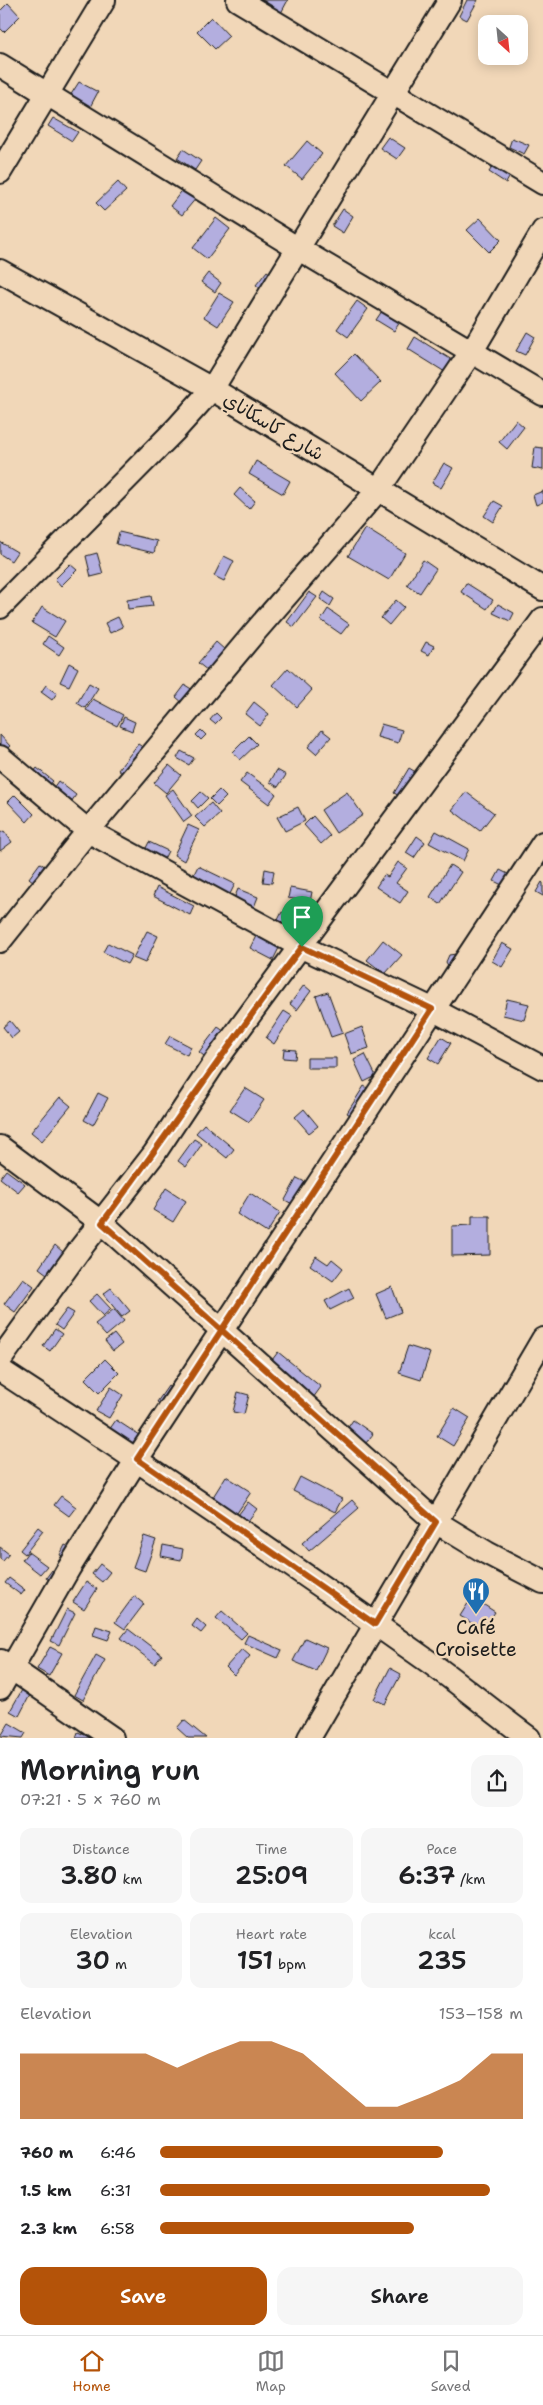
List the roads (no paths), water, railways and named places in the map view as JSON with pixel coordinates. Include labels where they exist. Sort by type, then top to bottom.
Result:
[{"type":"street","points":[[0,172],[48,96],[104,0]]},
{"type":"street","points":[[238,0],[543,183]]},
{"type":"street","points":[[0,607],[176,429],[212,389],[450,0]]},
{"type":"street","points":[[0,65],[297,248],[543,394]]},
{"type":"street","points":[[0,941],[88,831],[312,563],[378,490],[472,351],[543,232]]},
{"type":"street","name":"شارع كاسكاناي","points":[[0,271],[212,389],[543,589]]},
{"type":"street","points":[[0,1360],[70,1262],[154,1154],[216,1062],[543,619]]},
{"type":"street","points":[[0,757],[88,831],[302,947],[432,1009],[543,1068]]},
{"type":"street","points":[[112,1738],[4,1672],[137,1459],[543,843]]},
{"type":"street","points":[[0,1148],[102,1223],[436,1522],[487,1553],[543,1582]]},
{"type":"street","points":[[309,1738],[543,1339]]},
{"type":"street","points":[[0,1370],[137,1459],[435,1666],[521,1735]]},
{"type":"place","name":"Café Croisette","points":[[476,1615]]}]
